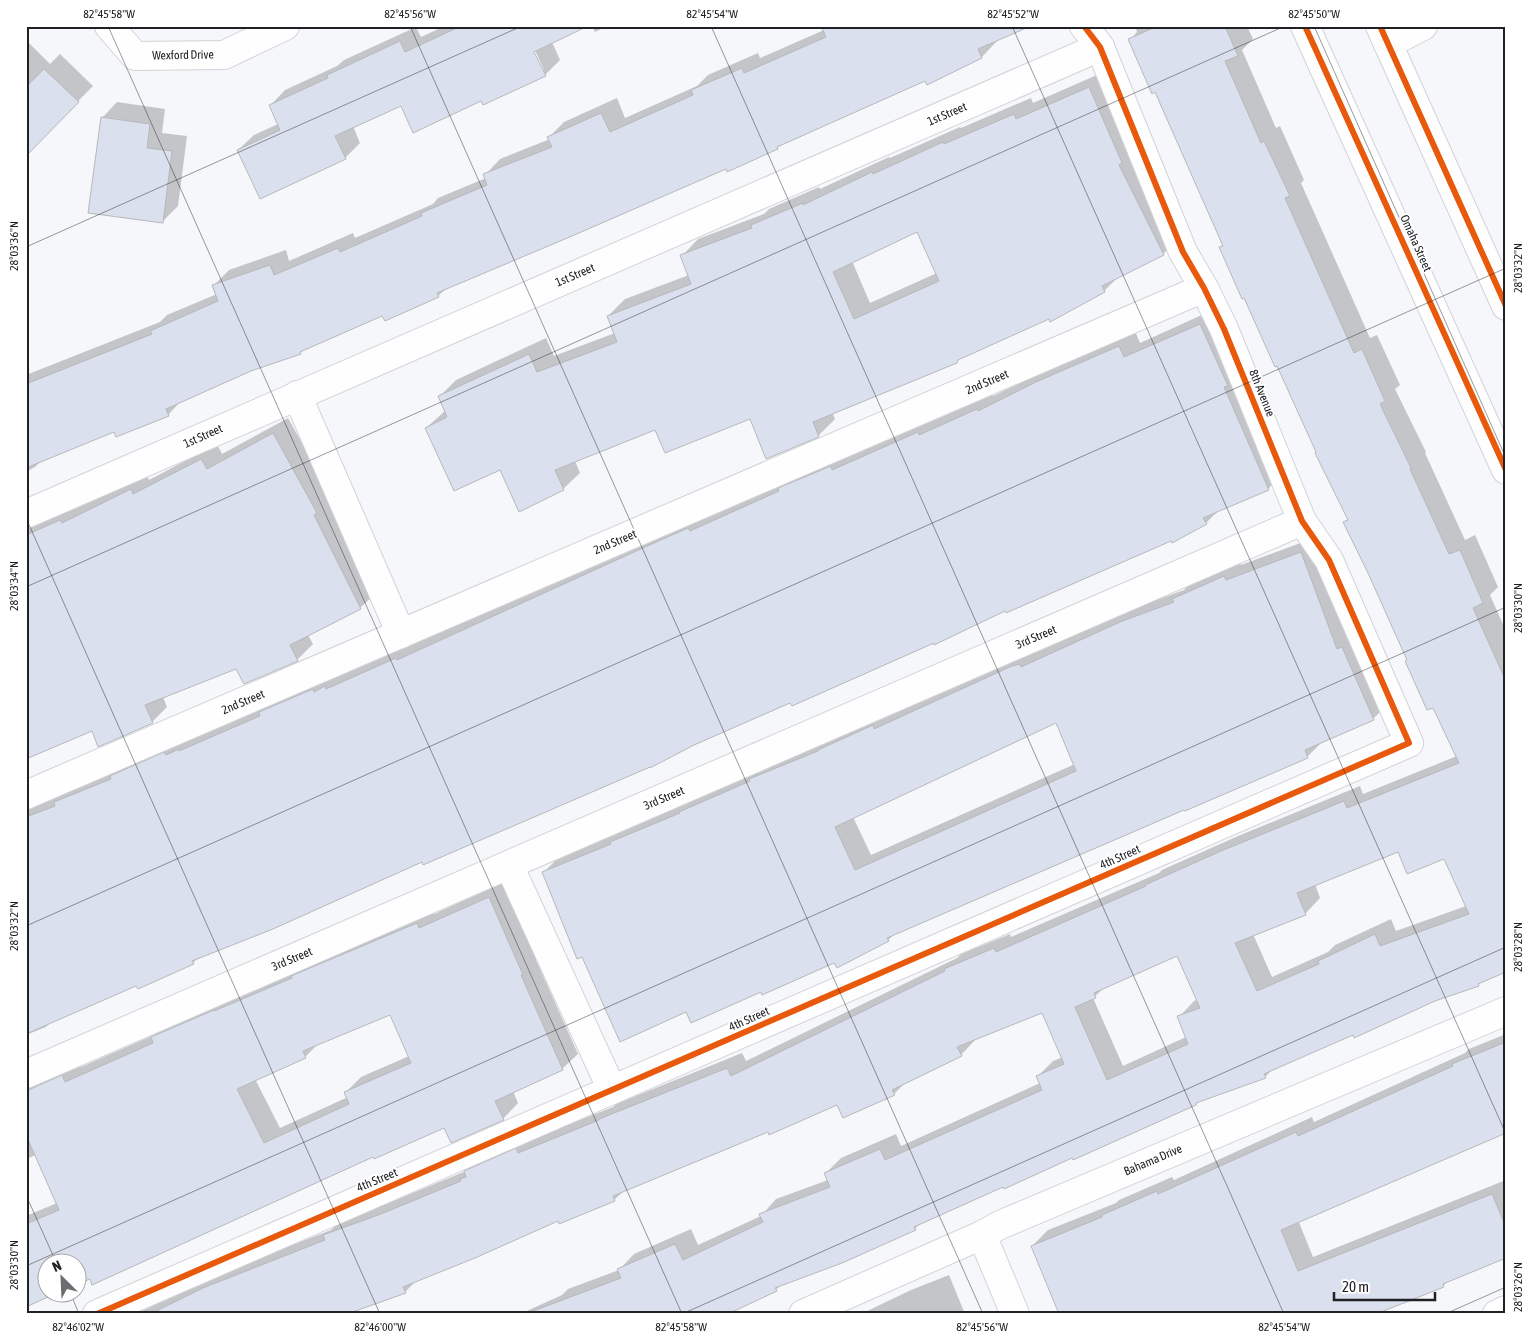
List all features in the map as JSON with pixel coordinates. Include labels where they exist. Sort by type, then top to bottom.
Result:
[{"type":"street","name":"Wexford Drive","points":[[109,26],[135,56],[224,54],[285,26]]},
{"type":"street","name":"Omaha Street","points":[[1305,26],[1506,470]]},
{"type":"street","points":[[1423,26],[1384,35],[1506,306]]},
{"type":"street","name":"8th Avenue","points":[[1092,37],[1183,252],[1204,288],[1224,329],[1302,521],[1328,560],[1409,743]]},
{"type":"street","name":"1st Street","points":[[26,514],[297,396],[1092,37]]},
{"type":"street","name":"2nd Street","points":[[26,795],[1204,288]]},
{"type":"street","points":[[297,396],[401,634]]},
{"type":"street","name":"3rd Street","points":[[26,1074],[1302,521]]},
{"type":"street","name":"4th Street","points":[[97,1314],[1409,743]]},
{"type":"street","points":[[509,864],[612,1090]]},
{"type":"street","name":"Bahama Drive","points":[[803,1314],[982,1235],[1009,1221],[1506,1011]]},
{"type":"street","points":[[982,1235],[1015,1314]]},
{"type":"street","points":[[1497,1314],[1506,1310]]},
{"type":"building","points":[[461,26],[588,26],[534,52],[546,76],[483,105],[481,101],[413,133],[401,106],[335,136],[346,159],[260,199],[237,150],[280,130],[269,105],[328,78],[327,75],[400,41],[405,52]]},
{"type":"building","points":[[821,26],[1031,26],[978,49],[982,58],[927,85],[925,81],[777,147],[778,149],[727,172],[726,169],[437,293],[439,297],[385,321],[382,316],[300,352],[301,354],[251,371],[166,409],[169,416],[116,437],[114,432],[26,468],[26,384],[152,334],[150,331],[218,301],[212,285],[270,265],[274,275],[338,248],[340,252],[422,216],[421,213],[487,185],[483,174],[552,147],[547,137],[601,113],[610,132],[693,95],[691,90],[742,68],[744,73],[826,37]]},
{"type":"building","points":[[1158,26],[1225,26],[1238,56],[1225,61],[1261,143],[1264,141],[1290,196],[1285,198],[1354,353],[1362,349],[1385,401],[1380,404],[1449,554],[1460,550],[1483,603],[1473,608],[1506,681],[1506,972],[1478,984],[1479,986],[1435,1001],[1354,1038],[1353,1035],[1264,1074],[1266,1078],[1196,1103],[1196,1105],[1073,1160],[1072,1158],[1004,1189],[1003,1187],[914,1227],[916,1230],[842,1263],[775,1288],[777,1291],[728,1314],[533,1314],[533,1311],[621,1278],[617,1269],[675,1244],[683,1260],[763,1222],[759,1214],[830,1187],[824,1173],[880,1149],[885,1160],[1042,1090],[1036,1076],[1064,1064],[1042,1013],[957,1047],[962,1056],[892,1090],[895,1095],[843,1118],[837,1105],[769,1135],[768,1132],[613,1196],[615,1201],[559,1224],[558,1221],[475,1258],[403,1287],[406,1293],[347,1314],[150,1314],[203,1288],[325,1240],[323,1235],[381,1214],[461,1181],[460,1179],[466,1177],[464,1171],[516,1148],[518,1153],[727,1068],[731,1076],[945,971],[944,969],[994,948],[996,952],[1221,851],[1344,801],[1347,808],[1459,763],[1433,708],[1427,710],[1405,661],[1407,660],[1343,522],[1348,520],[1315,453],[1277,366],[1275,367],[1244,298],[1242,299],[1219,247],[1223,246],[1155,92],[1152,94],[1128,39]],"holes":[[[1398,852],[1407,874],[1444,859],[1469,914],[1380,946],[1375,934],[1318,961],[1319,964],[1257,991],[1235,943],[1306,915],[1297,893]],[[1177,956],[1200,1008],[1177,1016],[1188,1044],[1107,1080],[1075,1007],[1096,998],[1094,993]]]},
{"type":"building","points":[[44,69],[79,102],[26,156],[26,87]]},
{"type":"building","points":[[1089,87],[1122,163],[1119,165],[1164,255],[1102,286],[1105,292],[1050,322],[1049,319],[958,360],[957,363],[813,422],[819,437],[766,459],[750,419],[665,453],[655,430],[555,470],[564,490],[519,512],[500,470],[454,491],[425,428],[447,417],[438,396],[529,354],[537,372],[617,342],[607,316],[691,284],[680,255],[752,228],[751,225],[803,203],[803,205],[872,172],[873,174],[943,142],[944,144],[1014,114],[1016,119]],"holes":[[[917,232],[939,281],[854,319],[833,272]]]},
{"type":"building","points":[[101,117],[150,124],[147,148],[172,151],[163,223],[88,213]]},
{"type":"building","points":[[1200,324],[1228,386],[1224,387],[1269,490],[1203,518],[1207,524],[1172,543],[1171,541],[1006,613],[1005,611],[934,645],[934,643],[792,706],[790,703],[694,745],[650,768],[423,865],[422,862],[273,929],[192,961],[194,964],[138,989],[136,986],[26,1034],[26,817],[55,806],[54,802],[111,779],[110,776],[164,752],[166,755],[179,749],[179,751],[260,716],[259,712],[313,689],[314,692],[325,686],[326,689],[396,658],[397,660],[645,547],[688,528],[690,531],[779,491],[778,488],[831,466],[832,470],[918,432],[919,435],[977,409],[978,411],[1036,382],[1119,346],[1124,357]]},
{"type":"building","points":[[273,433],[317,513],[314,515],[361,609],[290,645],[298,661],[244,684],[236,669],[145,705],[153,723],[98,747],[92,731],[26,759],[26,535],[60,520],[62,523],[131,489],[133,494],[201,459],[207,469]]},
{"type":"building","points":[[1301,552],[1337,649],[1342,647],[1374,720],[1305,750],[1308,758],[887,938],[889,941],[837,968],[834,963],[762,995],[761,992],[691,1023],[686,1012],[620,1042],[582,957],[577,959],[542,872],[611,844],[610,842],[680,813],[750,781],[749,779],[818,751],[873,725],[874,729],[1012,666],[1020,664],[1021,667],[1120,622],[1174,602],[1172,599],[1224,576],[1226,580]],"holes":[[[1056,723],[1076,771],[855,870],[835,827]]]},
{"type":"building","points":[[489,897],[563,1070],[495,1101],[504,1120],[451,1143],[444,1128],[374,1159],[373,1157],[92,1285],[90,1279],[88,1280],[88,1252],[38,1252],[38,1302],[26,1307],[26,1224],[59,1210],[26,1135],[26,1091],[62,1075],[65,1082],[153,1043],[151,1037],[417,923],[419,928]],"holes":[[[390,1015],[411,1063],[344,1092],[349,1104],[264,1143],[237,1089],[306,1058],[303,1051]]]},
{"type":"building","points":[[1506,1042],[1506,1133],[1281,1230],[1298,1271],[1492,1194],[1506,1227],[1506,1258],[1443,1284],[1444,1287],[1376,1314],[1059,1314],[1031,1246],[1102,1217],[1102,1215],[1157,1191],[1158,1194],[1296,1132],[1298,1136],[1453,1066],[1452,1064]]},
{"type":"cycle path","points":[[97,1314],[1409,743],[1329,560],[1302,521],[1224,329],[1204,288],[1183,252],[1100,47],[1084,26]]},
{"type":"cycle path","points":[[1305,26],[1506,470]]},
{"type":"cycle path","points":[[1380,26],[1506,306]]}]
